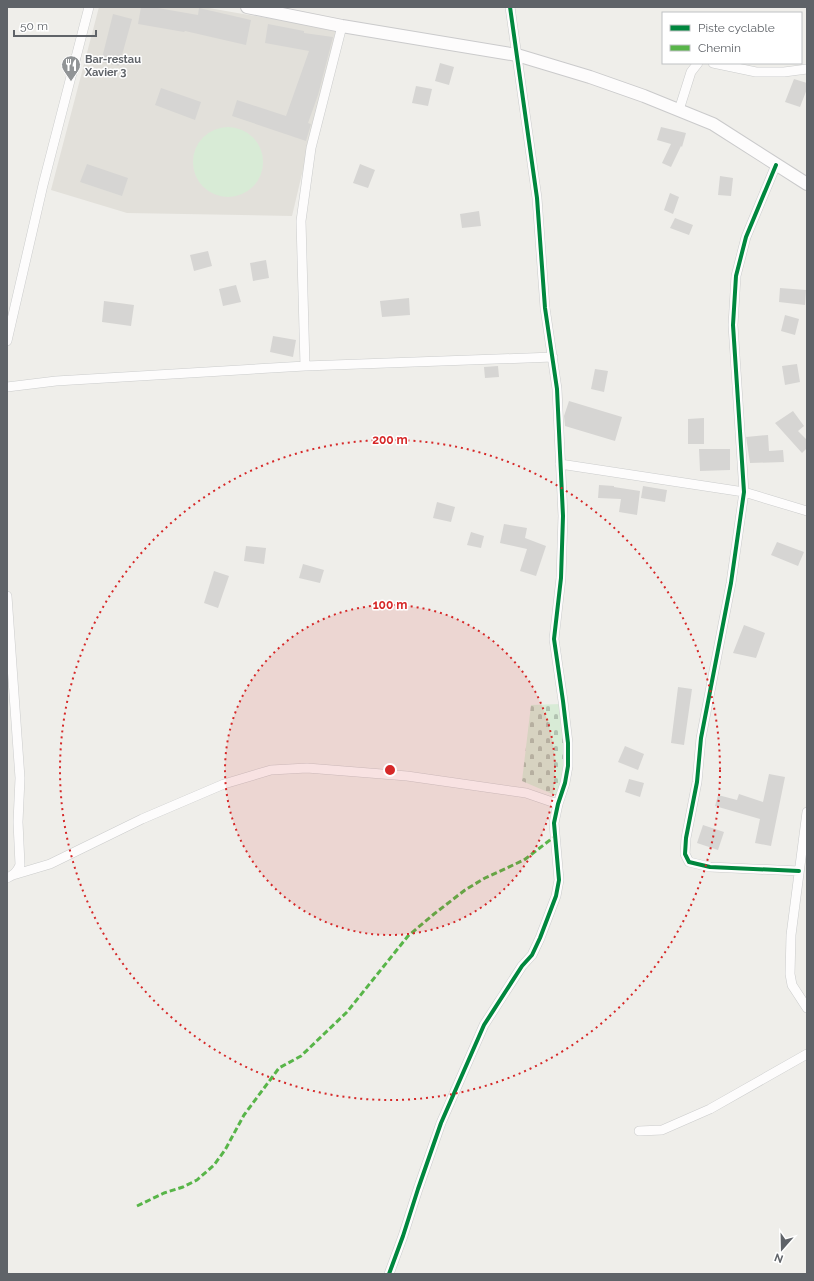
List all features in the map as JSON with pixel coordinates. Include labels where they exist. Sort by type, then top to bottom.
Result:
[{"type":"street","points":[[7,341],[43,185],[89,7]]},
{"type":"street","points":[[247,7],[342,26],[517,55],[590,77],[644,96],[713,124],[807,184]]},
{"type":"street","points":[[389,1274],[441,1124],[484,1025],[522,966],[532,955],[556,896],[559,880],[554,823],[568,766],[568,743],[554,639],[561,578],[563,516],[557,389],[545,308],[537,198],[510,7]]},
{"type":"street","points":[[305,366],[301,221],[312,148],[342,26]]},
{"type":"street","points":[[679,110],[691,72],[697,64]]},
{"type":"street","points":[[718,64],[756,72],[784,72],[807,69]]},
{"type":"street","points":[[776,165],[746,237],[736,276],[733,325],[744,492],[731,583],[701,738],[697,782],[686,838],[685,854],[689,862],[710,867],[799,871]]},
{"type":"street","points":[[7,387],[56,382],[305,366],[553,357]]},
{"type":"street","points":[[560,464],[744,492],[807,511]]},
{"type":"street","points":[[7,596],[20,778],[18,822],[20,864],[17,871],[10,876]]},
{"type":"street","points":[[10,876],[50,864],[142,819],[224,784],[272,770],[307,768],[407,776],[526,792],[558,804]]},
{"type":"street","points":[[807,812],[791,935],[790,974],[792,985],[807,1008]]},
{"type":"street","points":[[639,1131],[662,1130],[681,1122],[730,1098],[807,1054]]},
{"type":"shaded area","points":[[99,7],[203,7],[336,30],[292,216],[127,213],[51,190]]},
{"type":"green space","points":[[228,127],[241,130],[253,137],[260,149],[263,162],[260,175],[253,187],[241,194],[228,197],[215,194],[203,187],[196,175],[193,162],[196,149],[203,137],[215,130]]},
{"type":"green space","points":[[561,704],[565,762],[563,777],[557,796],[522,781],[531,705]]},
{"type":"building","points":[[141,7],[152,7],[198,15],[199,8],[251,20],[246,45],[185,31],[138,24]]},
{"type":"building","points":[[113,14],[132,19],[119,66],[101,62]]},
{"type":"building","points":[[268,24],[304,31],[304,33],[333,37],[318,95],[308,123],[311,124],[306,141],[232,116],[237,100],[286,116],[309,51],[265,43]]},
{"type":"building","points":[[440,63],[454,67],[449,85],[435,81]]},
{"type":"building","points":[[794,79],[807,83],[807,89],[800,107],[785,102]]},
{"type":"building","points":[[416,86],[432,89],[428,106],[412,103]]},
{"type":"building","points":[[161,88],[201,102],[195,120],[155,105]]},
{"type":"building","points":[[661,127],[686,133],[682,147],[681,146],[671,167],[662,163],[671,144],[657,140]]},
{"type":"building","points":[[87,164],[128,178],[122,196],[80,182]]},
{"type":"building","points":[[360,164],[375,170],[368,188],[353,183]]},
{"type":"building","points":[[720,176],[733,178],[731,196],[718,195]]},
{"type":"building","points":[[670,193],[679,197],[673,214],[664,210]]},
{"type":"building","points":[[479,211],[481,226],[462,228],[460,214]]},
{"type":"building","points":[[675,218],[693,225],[689,235],[670,228]]},
{"type":"building","points":[[208,251],[212,266],[194,271],[190,255]]},
{"type":"building","points":[[266,260],[269,278],[253,281],[250,263]]},
{"type":"building","points":[[236,285],[241,302],[223,306],[219,289]]},
{"type":"building","points":[[780,288],[806,290],[805,305],[779,302]]},
{"type":"building","points":[[409,298],[410,315],[382,317],[380,301]]},
{"type":"building","points":[[104,301],[134,305],[131,326],[102,322]]},
{"type":"building","points":[[785,315],[799,319],[795,335],[781,331]]},
{"type":"building","points":[[273,336],[296,340],[293,357],[270,352]]},
{"type":"building","points":[[797,364],[800,382],[785,385],[782,366]]},
{"type":"building","points":[[498,366],[499,377],[485,378],[484,367]]},
{"type":"building","points":[[595,369],[608,371],[604,392],[591,389]]},
{"type":"building","points":[[569,401],[622,417],[615,441],[565,426],[564,416]]},
{"type":"building","points":[[793,411],[804,426],[798,431],[807,440],[807,448],[802,453],[775,423]]},
{"type":"building","points":[[704,418],[704,444],[688,444],[688,419]]},
{"type":"building","points":[[768,435],[769,451],[783,450],[784,462],[750,463],[746,437]]},
{"type":"building","points":[[699,449],[730,449],[730,470],[700,471]]},
{"type":"building","points":[[599,485],[640,491],[637,515],[619,512],[621,499],[598,498]]},
{"type":"building","points":[[643,486],[667,490],[665,502],[641,498]]},
{"type":"building","points":[[437,502],[455,507],[451,522],[433,518]]},
{"type":"building","points":[[504,524],[527,528],[525,538],[546,546],[536,576],[520,571],[527,549],[500,543]]},
{"type":"building","points":[[471,532],[484,536],[481,548],[467,545]]},
{"type":"building","points":[[777,542],[804,552],[798,566],[771,555]]},
{"type":"building","points":[[246,546],[266,548],[264,564],[244,561]]},
{"type":"building","points":[[303,564],[324,570],[320,583],[299,578]]},
{"type":"building","points":[[214,571],[229,576],[218,608],[204,603]]},
{"type":"building","points":[[744,625],[765,633],[756,658],[733,653]]},
{"type":"building","points":[[678,687],[692,689],[684,745],[671,743]]},
{"type":"building","points":[[625,746],[644,754],[638,770],[618,762]]},
{"type":"building","points":[[769,774],[785,777],[771,846],[755,843],[760,819],[715,806],[718,795],[737,800],[739,794],[763,802]]},
{"type":"building","points":[[629,779],[644,783],[640,797],[625,792]]},
{"type":"building","points":[[703,825],[724,832],[718,850],[697,843]]},
{"type":"marked path","points":[[137,1206],[197,1180],[214,1165],[225,1150],[244,1115],[279,1068],[301,1056],[347,1012],[408,936],[465,890],[485,878],[524,860],[554,837]]},
{"type":"cycle path","points":[[389,1274],[441,1123],[484,1025],[522,966],[532,955],[556,896],[559,880],[554,823],[568,766],[568,743],[554,639],[561,578],[563,516],[557,389],[545,308],[537,198],[510,7]]},
{"type":"cycle path","points":[[776,165],[746,237],[736,276],[733,325],[744,492],[731,583],[701,738],[697,782],[686,838],[685,854],[689,862],[710,867],[799,871]]},
{"type":"place","name":"Bar-restau Xavier 3","points":[[71,82]]}]
